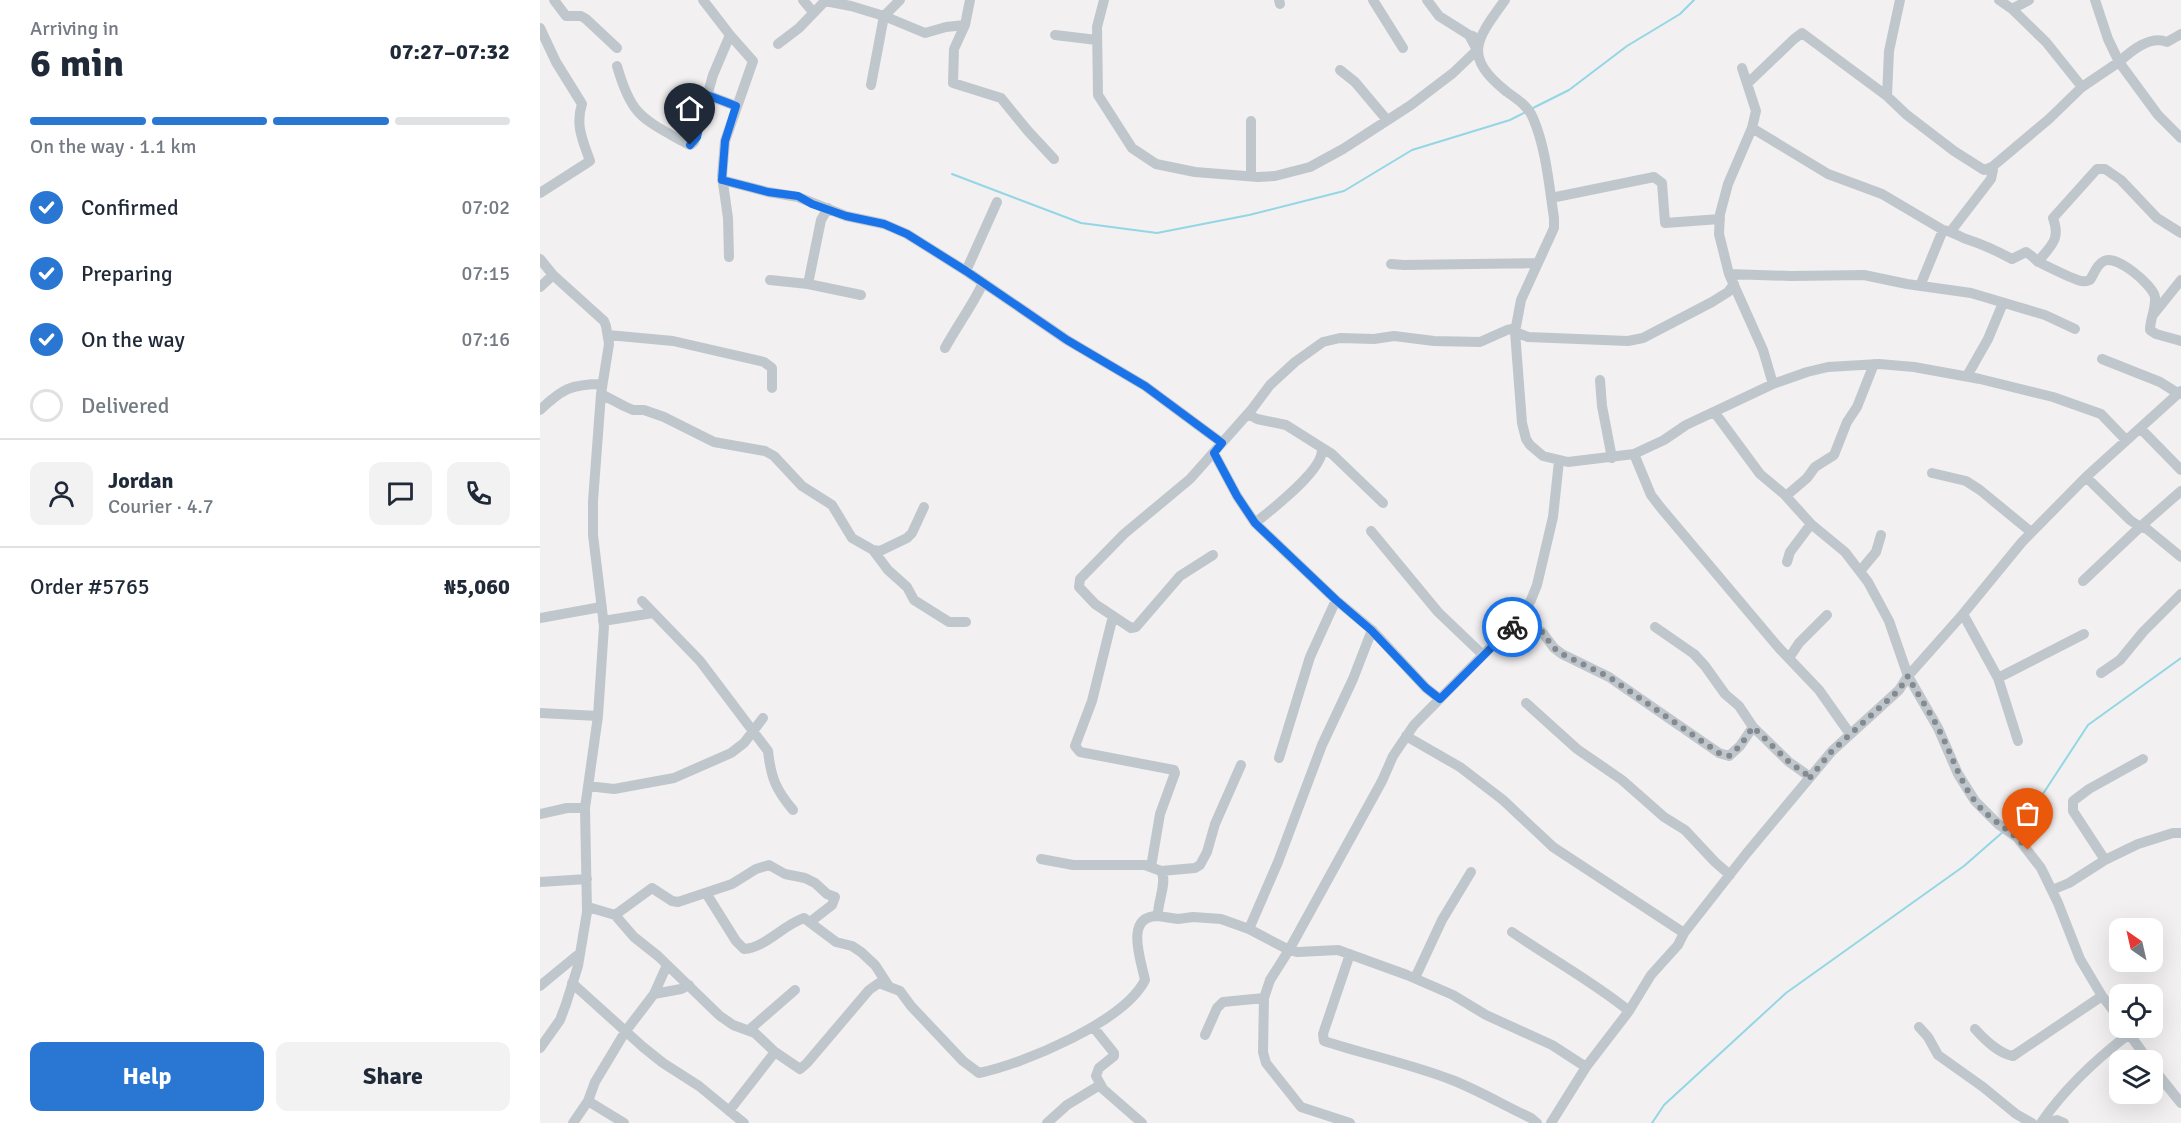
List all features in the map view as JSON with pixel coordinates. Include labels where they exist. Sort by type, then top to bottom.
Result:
[{"type":"street","points":[[554,0],[566,16],[581,16],[617,48]]},
{"type":"street","points":[[703,0],[753,61],[725,141],[722,180],[728,218],[729,257]]},
{"type":"street","points":[[803,0],[813,12]]},
{"type":"street","points":[[778,44],[799,28],[826,0],[884,16],[925,33],[965,24]]},
{"type":"street","points":[[871,85],[884,16],[900,0]]},
{"type":"street","points":[[970,0],[965,24],[954,49],[953,83],[1001,98],[1054,159]]},
{"type":"street","points":[[1104,0],[1099,17],[1097,40],[1098,95],[1132,148],[1148,160],[1164,166],[1195,172],[1275,176],[1310,167],[1343,149],[1411,105],[1453,73],[1476,50]]},
{"type":"street","points":[[1372,0],[1402,48]]},
{"type":"street","points":[[1427,0],[1439,16],[1474,36]]},
{"type":"street","points":[[1505,0],[1474,36],[1476,50],[1491,78],[1526,107],[1533,117],[1540,138],[1551,198],[1554,228],[1521,300],[1515,330],[1522,423],[1526,439],[1538,454],[1559,461],[1612,458],[1634,454],[1664,440],[1686,425],[1773,384],[1828,367],[1874,364],[1914,367],[1967,376],[2053,397],[2101,414],[2126,440]]},
{"type":"street","points":[[1887,96],[1889,51],[1900,0]]},
{"type":"street","points":[[1999,0],[2012,9],[2046,42],[2082,87]]},
{"type":"street","points":[[2012,9],[2029,0]]},
{"type":"street","points":[[2095,0],[2108,39],[2119,62],[2158,114],[2181,138]]},
{"type":"street","points":[[540,28],[556,62],[582,104],[578,115],[580,135],[590,161],[540,193]]},
{"type":"street","points":[[1748,83],[1802,33],[1977,167],[1984,170],[1992,167],[2049,119],[2082,87],[2128,54],[2147,42],[2160,39],[2167,42],[2181,34]]},
{"type":"street","points":[[617,66],[624,91],[640,116],[690,145],[697,137],[707,95],[730,35]]},
{"type":"street","points":[[1055,35],[1097,40]]},
{"type":"street","points":[[1742,68],[1756,111],[1752,128],[1728,184],[1719,234],[1731,279],[1763,350],[1773,384]]},
{"type":"street","points":[[1340,70],[1355,82],[1387,120]]},
{"type":"street","points":[[707,95],[736,106]]},
{"type":"street","points":[[1251,121],[1251,176]]},
{"type":"street","points":[[1752,128],[1828,174],[1882,194],[1947,231],[1977,241],[2012,259],[2026,252],[2038,262],[2078,281],[2090,280],[2103,261],[2108,259],[2120,264],[2137,274],[2154,292],[2155,306],[2150,330],[2181,341]]},
{"type":"street","points":[[1920,286],[1947,231],[1991,179],[1994,170],[1992,167]]},
{"type":"street","points":[[2038,262],[2056,238],[2057,229],[2053,218],[2097,169],[2105,169],[2121,180],[2157,218],[2181,233]]},
{"type":"street","points":[[1551,198],[1654,177],[1662,183],[1665,223],[1720,219]]},
{"type":"street","points":[[722,180],[768,192],[798,196],[812,204],[860,220],[884,224],[907,234],[1067,340],[1145,386],[1222,443]]},
{"type":"street","points":[[966,271],[997,202]]},
{"type":"street","points":[[808,284],[821,220],[828,208]]},
{"type":"street","points":[[540,259],[553,275],[604,321],[609,344],[601,389],[592,501],[593,535],[603,621],[598,716],[585,808],[588,907],[580,953],[560,1020],[540,1048]]},
{"type":"street","points":[[1391,264],[1538,264]]},
{"type":"street","points":[[540,287],[553,275]]},
{"type":"street","points":[[1731,279],[1864,275],[1971,293],[2045,315],[2075,329]]},
{"type":"street","points":[[1213,555],[1180,576],[1136,627],[1131,628],[1095,604],[1079,587],[1080,579],[1124,534],[1190,479],[1277,379],[1311,350],[1330,339],[1374,339],[1394,336],[1463,343],[1479,342],[1507,330],[1515,330],[1528,337],[1628,341],[1643,338],[1720,297],[1728,292],[1731,279]]},
{"type":"street","points":[[770,280],[808,284],[861,296]]},
{"type":"street","points":[[2153,315],[2181,280]]},
{"type":"street","points":[[945,348],[983,283]]},
{"type":"street","points":[[1967,376],[1992,330],[2003,303]]},
{"type":"street","points":[[608,335],[673,341],[764,362],[772,368],[772,388]]},
{"type":"street","points":[[1551,1123],[1586,1067],[1629,1011],[1651,975],[1678,945],[1684,933],[1808,780],[1850,734],[1899,690],[1908,676],[1964,614],[2031,532],[2086,477],[2180,393],[2160,382],[2102,359]]},
{"type":"street","points":[[1786,496],[1807,478],[1815,467],[1834,455],[1874,364]]},
{"type":"street","points":[[1600,380],[1602,406],[1612,458]]},
{"type":"street","points":[[540,410],[563,390],[582,384],[601,389],[633,410],[644,410],[664,417],[714,442],[765,451],[774,456],[802,486],[832,505],[852,538],[873,550],[880,551],[907,538],[924,507]]},
{"type":"street","points":[[1715,413],[1757,470],[1786,496],[1811,524],[1845,552],[1860,570],[1889,621],[1908,676],[1938,728],[1958,774],[1975,801],[1998,824],[2022,842],[2041,868],[2080,959],[2109,1005]]},
{"type":"street","points":[[1248,414],[1286,425],[1322,448],[1338,459],[1383,503]]},
{"type":"street","points":[[2140,429],[2181,470]]},
{"type":"street","points":[[1255,523],[1292,493],[1318,462],[1323,453],[1322,448]]},
{"type":"street","points":[[1214,453],[1237,496],[1255,523],[1371,630],[1426,688],[1440,699]]},
{"type":"street","points":[[1634,454],[1652,495],[1661,508],[1819,690],[1850,734]]},
{"type":"street","points":[[1350,1123],[1301,1107],[1266,1063],[1263,1052],[1264,998],[1270,980],[1289,950],[1382,781],[1393,756],[1406,736],[1414,725],[1515,624],[1526,609],[1537,585],[1553,517],[1559,461]]},
{"type":"street","points":[[1932,472],[1966,481],[2031,532]]},
{"type":"street","points":[[2086,477],[2098,491],[2140,527],[2147,529],[2181,557]]},
{"type":"street","points":[[2083,581],[2181,492]]},
{"type":"street","points":[[1787,562],[1790,552],[1811,524]]},
{"type":"street","points":[[1371,531],[1437,612],[1483,655]]},
{"type":"street","points":[[1860,570],[1876,552],[1881,535]]},
{"type":"street","points":[[873,550],[888,570],[907,587],[914,600],[949,622],[966,622]]},
{"type":"street","points":[[2101,673],[2120,660],[2143,632],[2181,594]]},
{"type":"street","points":[[1279,758],[1310,657],[1336,600]]},
{"type":"street","points":[[642,601],[700,661],[768,751],[778,792],[793,810]]},
{"type":"street","points":[[540,618],[601,607]]},
{"type":"street","points":[[603,621],[653,614]]},
{"type":"street","points":[[1964,614],[1998,678],[2018,741]]},
{"type":"street","points":[[1789,658],[1827,615]]},
{"type":"street","points":[[1113,616],[1092,701],[1075,746],[1080,752],[1174,770],[1175,773],[1160,814],[1156,869],[1164,879],[1157,906],[1158,916]]},
{"type":"street","points":[[1515,624],[1542,632],[1554,648],[1562,654],[1609,677],[1719,753],[1729,756],[1740,746],[1753,727]]},
{"type":"street","points":[[1655,627],[1694,654],[1725,694],[1739,706],[1753,727],[1789,762],[1806,774],[1808,780]]},
{"type":"street","points":[[1249,929],[1278,862],[1313,765],[1353,679],[1371,630]]},
{"type":"street","points":[[1998,678],[2084,634]]},
{"type":"street","points":[[1526,703],[1583,754],[1613,774],[1664,817],[1685,830],[1730,875]]},
{"type":"street","points":[[540,713],[598,716]]},
{"type":"street","points":[[588,786],[614,789],[674,778],[731,753],[744,743],[763,718]]},
{"type":"street","points":[[1406,736],[1460,767],[1503,800],[1553,847],[1684,933]]},
{"type":"street","points":[[2105,860],[2073,811],[2073,801],[2089,789],[2143,759]]},
{"type":"street","points":[[1041,859],[1073,865],[1156,869],[1195,868],[1200,865],[1207,852],[1215,824],[1241,765]]},
{"type":"street","points":[[540,814],[567,808],[585,808]]},
{"type":"street","points":[[2052,890],[2069,883],[2105,860],[2138,844],[2178,831]]},
{"type":"street","points":[[615,915],[652,888],[672,901],[678,902],[732,884],[756,869],[772,866],[785,874],[805,878],[835,897],[832,905],[810,922]]},
{"type":"street","points":[[1415,978],[1442,920],[1471,872]]},
{"type":"street","points":[[540,882],[587,879]]},
{"type":"street","points":[[706,894],[736,941],[744,949],[753,948],[793,922],[804,918],[836,942],[852,946],[861,952],[875,965],[888,986]]},
{"type":"street","points":[[588,907],[615,915],[634,937],[658,956],[720,1016],[733,1025],[755,1033],[776,1052],[800,1068],[807,1063],[869,990],[879,983],[900,991],[911,1006],[963,1061],[979,1073],[1041,1053],[1094,1028],[1142,987],[1145,981],[1136,933],[1141,922],[1149,916],[1221,919],[1249,929],[1289,950],[1338,950],[1350,954],[1453,995],[1486,1015],[1552,1045],[1586,1067]]},
{"type":"street","points":[[1512,932],[1552,961],[1590,982],[1629,1011]]},
{"type":"street","points":[[540,986],[580,953]]},
{"type":"street","points":[[1350,954],[1323,1034],[1324,1041],[1409,1065],[1472,1088],[1491,1100],[1532,1118],[1537,1123]]},
{"type":"street","points":[[573,1123],[588,1101],[595,1082],[625,1032],[654,994],[667,965]]},
{"type":"street","points":[[572,984],[663,1063],[699,1086],[744,1123]]},
{"type":"street","points":[[654,994],[681,989],[689,985]]},
{"type":"street","points":[[749,1030],[795,990]]},
{"type":"street","points":[[1975,1029],[2006,1055],[2013,1056],[2102,996]]},
{"type":"street","points":[[1205,1035],[1217,1008],[1223,1002],[1264,998]]},
{"type":"street","points":[[1919,1027],[1928,1037],[1938,1055],[2016,1114],[2032,1123]]},
{"type":"street","points":[[1094,1028],[1114,1053],[1114,1056],[1099,1068],[1096,1076],[1100,1085],[1142,1123]]},
{"type":"street","points":[[2043,1123],[2050,1110],[2085,1070],[2119,1038]]},
{"type":"street","points":[[729,1111],[776,1052]]},
{"type":"street","points":[[2163,1081],[2181,1103]]},
{"type":"street","points":[[1047,1123],[1067,1105],[1100,1085]]},
{"type":"street","points":[[588,1101],[624,1123]]},
{"type":"street","points":[[2043,1123],[2057,1120],[2064,1123]]},
{"type":"waterway","points":[[1531,109],[1569,90],[1627,46],[1680,14],[1694,0]]},
{"type":"waterway","points":[[952,174],[1081,223],[1157,233],[1249,215],[1344,191],[1412,150],[1510,120],[1526,112]]},
{"type":"waterway","points":[[2009,828],[2037,803],[2088,725],[2181,658]]},
{"type":"waterway","points":[[1652,1123],[1664,1105],[1786,993],[1964,866],[2004,831]]},
{"type":"way so far","points":[[1512,627],[1515,624],[1542,632],[1554,648],[1562,654],[1609,677],[1719,753],[1729,756],[1740,746],[1753,727],[1789,762],[1806,774],[1808,780],[1832,751],[1899,690],[1908,676],[1918,697],[1938,728],[1958,774],[1975,801],[1998,824],[2017,837],[2028,850]]},
{"type":"route","points":[[690,145],[697,137],[707,95],[736,106],[725,141],[722,180],[768,192],[798,196],[812,204],[846,216],[884,224],[907,234],[1067,340],[1145,386],[1222,443],[1214,453],[1237,496],[1255,523],[1371,630],[1426,688],[1440,699],[1512,627]]}]
